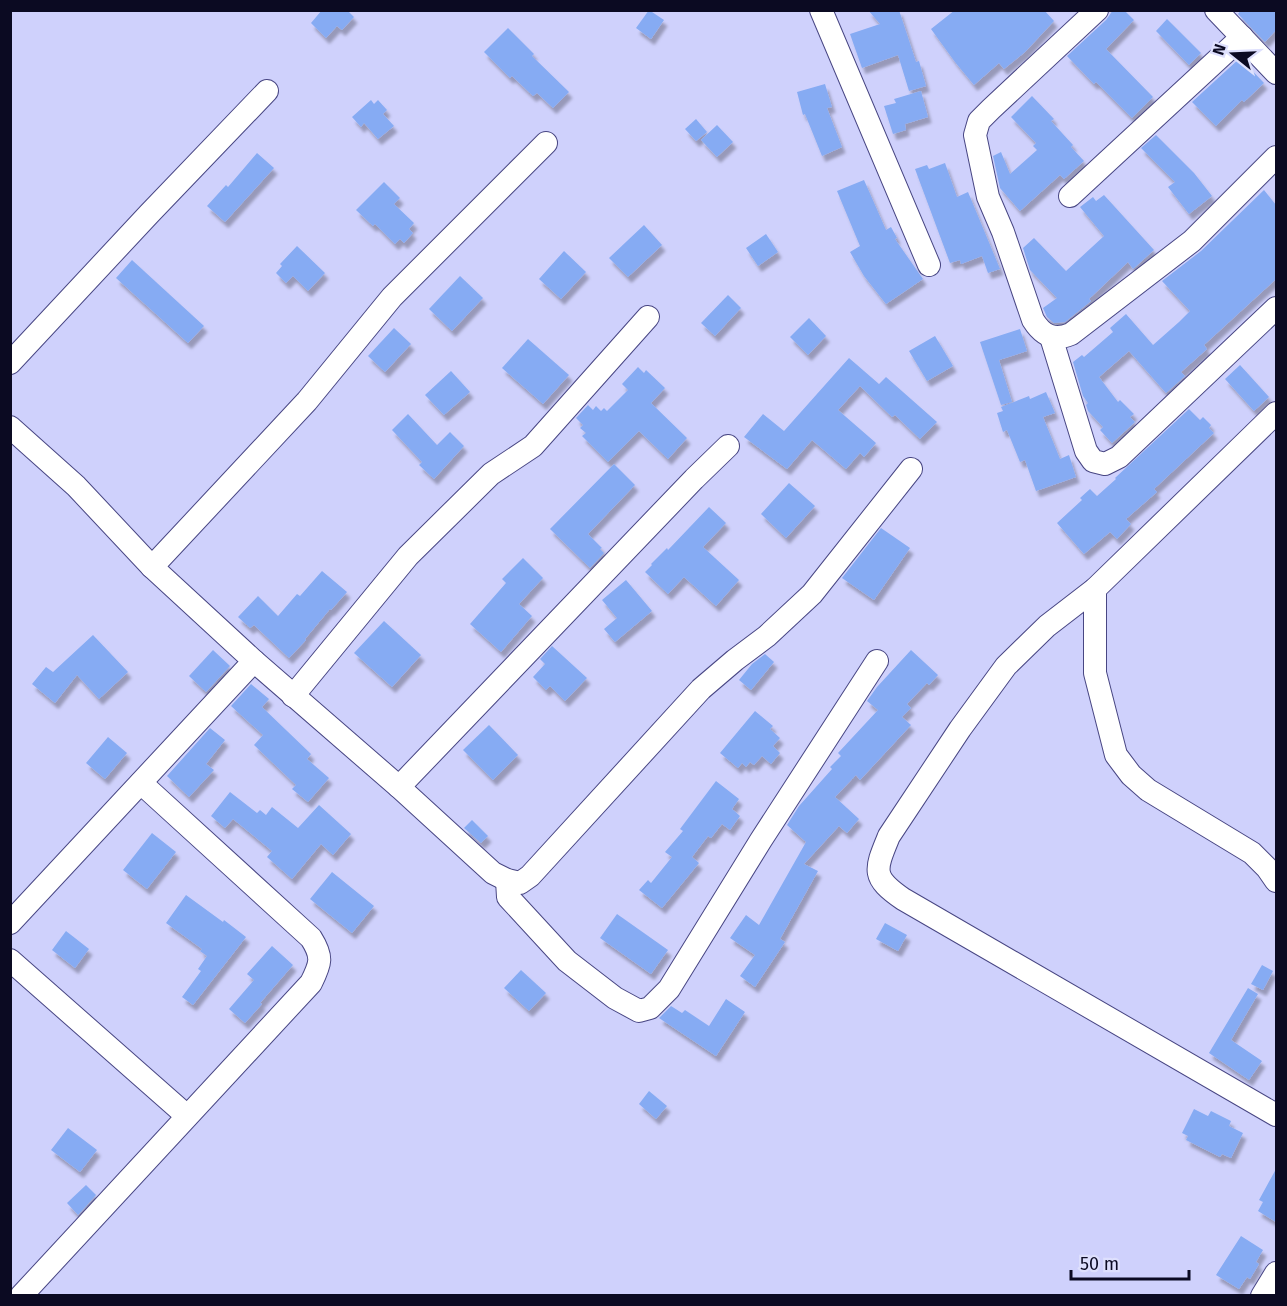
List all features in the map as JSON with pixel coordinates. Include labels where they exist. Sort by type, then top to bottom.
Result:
[{"type":"street","points":[[821,10],[929,265]]},
{"type":"street","points":[[1097,10],[979,121],[975,135],[988,197],[1003,232],[1033,320],[1040,331],[1051,337],[1060,338],[1071,334],[1192,241],[1276,158]]},
{"type":"street","points":[[1216,10],[1276,73]]},
{"type":"street","points":[[1070,196],[1242,37]]},
{"type":"street","points":[[10,363],[267,91]]},
{"type":"street","points":[[152,567],[307,401],[392,297],[546,143]]},
{"type":"street","points":[[1051,337],[1086,452],[1093,461],[1105,464],[1119,457],[1276,308]]},
{"type":"street","points":[[293,696],[408,555],[491,474],[533,446],[648,317]]},
{"type":"street","points":[[1276,413],[1095,589],[1047,626],[1006,666],[960,729],[889,836],[877,873],[885,887],[903,899],[1276,1115]]},
{"type":"street","points":[[10,427],[76,486],[152,567],[293,696],[493,873],[520,883],[530,876],[701,689],[767,636],[812,594],[911,469]]},
{"type":"street","points":[[399,788],[693,479],[728,446]]},
{"type":"street","points":[[1095,589],[1095,673],[1116,755],[1131,775],[1149,790],[1252,853],[1276,881]]},
{"type":"street","points":[[10,923],[254,661]]},
{"type":"street","points":[[507,880],[508,897],[567,961],[615,998],[639,1011],[650,1008],[675,980],[761,840],[877,661]]},
{"type":"street","points":[[21,1296],[311,983],[320,966],[319,951],[311,938],[141,783]]},
{"type":"street","points":[[10,960],[187,1116]]},
{"type":"street","points":[[1262,1296],[1276,1273]]},
{"type":"building","points":[[322,10],[347,10],[354,17],[342,30],[337,26],[326,38],[311,23]]},
{"type":"building","points":[[649,10],[664,20],[651,39],[636,28]]},
{"type":"building","points":[[868,10],[899,10],[926,86],[909,91],[898,55],[862,68],[850,34],[880,24]]},
{"type":"building","points":[[955,10],[1044,10],[1054,21],[1025,52],[1004,69],[999,63],[974,85],[931,29]]},
{"type":"building","points":[[1113,10],[1124,10],[1134,20],[1106,49],[1153,97],[1132,118],[1067,56],[1106,20]]},
{"type":"building","points":[[1241,10],[1276,10],[1276,30],[1265,42],[1238,14]]},
{"type":"building","points":[[1167,19],[1201,53],[1189,65],[1156,31]]},
{"type":"building","points":[[508,28],[534,54],[532,56],[569,92],[553,108],[537,93],[533,96],[512,76],[510,78],[484,52]]},
{"type":"building","points":[[1240,58],[1264,83],[1244,102],[1242,100],[1216,126],[1192,102]]},
{"type":"building","points":[[825,84],[832,107],[827,108],[842,147],[822,156],[805,114],[803,115],[797,92]]},
{"type":"building","points":[[921,91],[928,117],[905,124],[906,130],[893,134],[884,106],[896,103],[894,99]]},
{"type":"building","points":[[1032,96],[1054,119],[1051,121],[1084,161],[1064,179],[1060,175],[1020,211],[1000,188],[993,156],[1001,152],[1010,174],[1037,150],[1033,146],[1036,143],[1011,117]]},
{"type":"building","points":[[371,100],[374,104],[378,100],[387,110],[383,114],[394,126],[378,139],[364,123],[361,127],[352,117]]},
{"type":"building","points":[[696,119],[707,132],[696,141],[685,129]]},
{"type":"building","points":[[717,125],[733,142],[717,157],[701,140]]},
{"type":"building","points":[[1156,135],[1194,173],[1212,196],[1189,214],[1168,187],[1175,182],[1141,148]]},
{"type":"building","points":[[257,153],[274,168],[225,222],[207,206],[226,185],[228,187]]},
{"type":"building","points":[[945,163],[957,197],[968,192],[1000,269],[988,273],[982,256],[961,264],[960,260],[950,263],[915,169],[927,165],[929,169]]},
{"type":"building","points":[[864,180],[886,230],[891,227],[897,238],[895,239],[923,279],[886,304],[864,276],[850,252],[860,246],[837,191]]},
{"type":"building","points":[[384,182],[400,198],[394,204],[414,223],[409,229],[413,233],[404,243],[400,239],[395,244],[375,224],[373,226],[356,210]]},
{"type":"building","points":[[1264,190],[1276,205],[1276,279],[1204,345],[1207,349],[1181,372],[1185,376],[1166,393],[1129,351],[1099,377],[1118,402],[1120,400],[1134,414],[1130,417],[1135,422],[1112,443],[1100,430],[1103,427],[1088,411],[1086,405],[1088,403],[1083,396],[1073,362],[1082,355],[1084,357],[1113,332],[1110,328],[1126,314],[1153,345],[1179,322],[1190,311],[1162,281],[1201,251]]},
{"type":"building","points":[[1104,195],[1154,250],[1133,269],[1128,262],[1089,299],[1091,301],[1065,322],[1054,323],[1047,317],[1043,308],[1057,298],[1030,270],[1023,248],[1034,238],[1066,271],[1104,236],[1080,207],[1093,197],[1096,201]]},
{"type":"building","points":[[644,225],[662,245],[628,277],[609,258]]},
{"type":"building","points":[[766,234],[778,252],[758,266],[746,248]]},
{"type":"building","points":[[297,246],[325,273],[308,291],[293,276],[286,283],[276,273],[282,266],[280,264]]},
{"type":"building","points":[[564,251],[586,272],[561,299],[539,279]]},
{"type":"building","points":[[132,260],[204,326],[188,343],[116,278]]},
{"type":"building","points":[[460,276],[483,298],[452,331],[429,309]]},
{"type":"building","points":[[728,295],[741,308],[715,336],[701,323]]},
{"type":"building","points":[[809,318],[826,336],[808,355],[790,337]]},
{"type":"building","points":[[394,328],[411,344],[385,372],[368,356]]},
{"type":"building","points":[[1020,329],[1027,351],[999,360],[1012,402],[1001,405],[980,342]]},
{"type":"building","points":[[935,336],[953,366],[927,381],[909,351]]},
{"type":"building","points":[[528,339],[569,375],[543,404],[502,368]]},
{"type":"building","points":[[849,358],[879,384],[886,377],[937,422],[920,439],[895,415],[892,417],[860,386],[838,410],[876,443],[864,457],[860,453],[846,469],[812,440],[787,469],[744,437],[763,414],[784,431]]},
{"type":"building","points":[[1240,365],[1269,397],[1254,411],[1225,379]]},
{"type":"building","points":[[638,367],[644,373],[646,370],[665,388],[651,403],[687,438],[668,459],[639,431],[608,462],[582,436],[586,433],[580,428],[583,425],[576,418],[588,405],[593,410],[596,406],[601,411],[604,408],[607,411],[628,390],[622,384]]},
{"type":"building","points":[[451,371],[470,392],[444,415],[425,395]]},
{"type":"building","points":[[1046,392],[1055,413],[1043,417],[1060,459],[1069,455],[1076,477],[1036,491],[1025,460],[1020,462],[1007,430],[1003,432],[997,413],[1003,411],[1001,407]]},
{"type":"building","points":[[1189,409],[1200,420],[1203,417],[1211,425],[1209,428],[1214,433],[1154,489],[1157,492],[1126,519],[1131,524],[1117,539],[1110,532],[1084,554],[1057,523],[1082,500],[1080,498],[1090,489],[1097,496]]},
{"type":"building","points":[[408,414],[437,445],[450,432],[464,446],[434,479],[419,465],[422,462],[392,430]]},
{"type":"building","points":[[614,464],[635,485],[588,534],[604,553],[590,568],[550,529]]},
{"type":"building","points":[[789,483],[815,506],[786,538],[761,514]]},
{"type":"building","points":[[709,507],[726,523],[703,547],[739,580],[716,606],[684,577],[668,594],[645,572]]},
{"type":"building","points":[[881,528],[910,548],[874,600],[842,578]]},
{"type":"building","points":[[523,558],[543,578],[519,604],[532,616],[501,652],[470,624],[506,583],[502,579]]},
{"type":"building","points":[[322,571],[347,592],[289,658],[254,625],[250,628],[238,617],[258,596],[278,616]]},
{"type":"building","points":[[626,580],[652,611],[615,642],[604,629],[617,618],[602,600]]},
{"type":"building","points":[[384,621],[421,655],[392,687],[354,653]]},
{"type":"building","points":[[93,635],[128,672],[99,699],[77,675],[55,703],[32,684],[46,667],[53,672]]},
{"type":"building","points":[[552,646],[587,678],[565,701],[550,686],[546,690],[533,677],[545,664],[540,659]]},
{"type":"building","points":[[213,650],[230,666],[206,692],[189,676]]},
{"type":"building","points":[[911,650],[938,675],[907,704],[911,708],[902,717],[911,725],[860,780],[856,775],[835,797],[859,819],[847,833],[839,826],[804,864],[818,871],[780,939],[785,942],[755,987],[740,976],[755,955],[730,938],[746,915],[759,925],[806,842],[787,825],[799,806],[832,769],[830,767],[841,756],[838,753],[878,710],[867,701]]},
{"type":"building","points":[[765,654],[774,662],[751,690],[739,680],[752,664]]},
{"type":"building","points":[[251,684],[269,699],[262,707],[311,754],[307,759],[329,778],[308,802],[292,789],[296,785],[254,745],[263,735],[231,706]]},
{"type":"building","points":[[755,711],[773,726],[770,729],[780,738],[773,746],[780,753],[771,764],[762,756],[754,765],[750,762],[746,767],[742,763],[738,768],[720,753]]},
{"type":"building","points":[[489,725],[518,755],[493,780],[463,750]]},
{"type":"building","points":[[210,728],[225,740],[206,764],[214,770],[189,797],[167,776]]},
{"type":"building","points":[[108,737],[127,753],[105,779],[86,763]]},
{"type":"building","points":[[716,781],[739,799],[732,809],[740,816],[730,830],[722,824],[711,838],[708,836],[692,857],[699,863],[662,908],[639,890],[648,880],[651,883],[672,857],[665,852],[683,831],[680,829]]},
{"type":"building","points":[[230,792],[257,813],[260,810],[266,815],[272,807],[298,828],[319,805],[351,834],[333,855],[321,844],[292,879],[267,857],[272,851],[233,819],[225,828],[211,816]]},
{"type":"building","points":[[472,820],[488,836],[481,843],[464,828]]},
{"type":"building","points":[[152,833],[176,852],[147,889],[123,870]]},
{"type":"building","points":[[332,872],[374,906],[352,933],[310,899]]},
{"type":"building","points":[[186,895],[246,937],[193,1005],[182,997],[201,971],[198,969],[207,956],[200,951],[202,949],[166,923]]},
{"type":"building","points":[[617,914],[668,950],[651,974],[600,938]]},
{"type":"building","points":[[885,923],[907,935],[898,951],[876,939]]},
{"type":"building","points":[[66,931],[89,949],[75,968],[52,950]]},
{"type":"building","points":[[272,946],[293,965],[245,1023],[229,1009],[254,980],[247,974]]},
{"type":"building","points":[[1262,965],[1273,971],[1263,990],[1251,984]]},
{"type":"building","points":[[521,970],[546,993],[529,1011],[504,988]]},
{"type":"building","points":[[1248,988],[1258,994],[1231,1040],[1262,1061],[1249,1080],[1209,1053]]},
{"type":"building","points":[[726,999],[745,1012],[716,1056],[659,1018],[671,1006],[682,1013],[685,1010],[709,1026]]},
{"type":"building","points":[[649,1091],[667,1106],[656,1119],[639,1104]]},
{"type":"building","points":[[1194,1109],[1208,1116],[1211,1111],[1231,1121],[1229,1126],[1243,1133],[1231,1158],[1222,1154],[1220,1157],[1186,1140],[1188,1136],[1182,1133]]},
{"type":"building","points":[[68,1128],[97,1150],[80,1172],[51,1150]]},
{"type":"building","points":[[1276,1169],[1276,1222],[1258,1211],[1263,1202],[1259,1200]]},
{"type":"building","points":[[86,1185],[96,1195],[78,1215],[67,1203]]},
{"type":"building","points":[[1241,1236],[1263,1250],[1256,1262],[1259,1264],[1250,1279],[1247,1277],[1239,1289],[1216,1275]]}]
